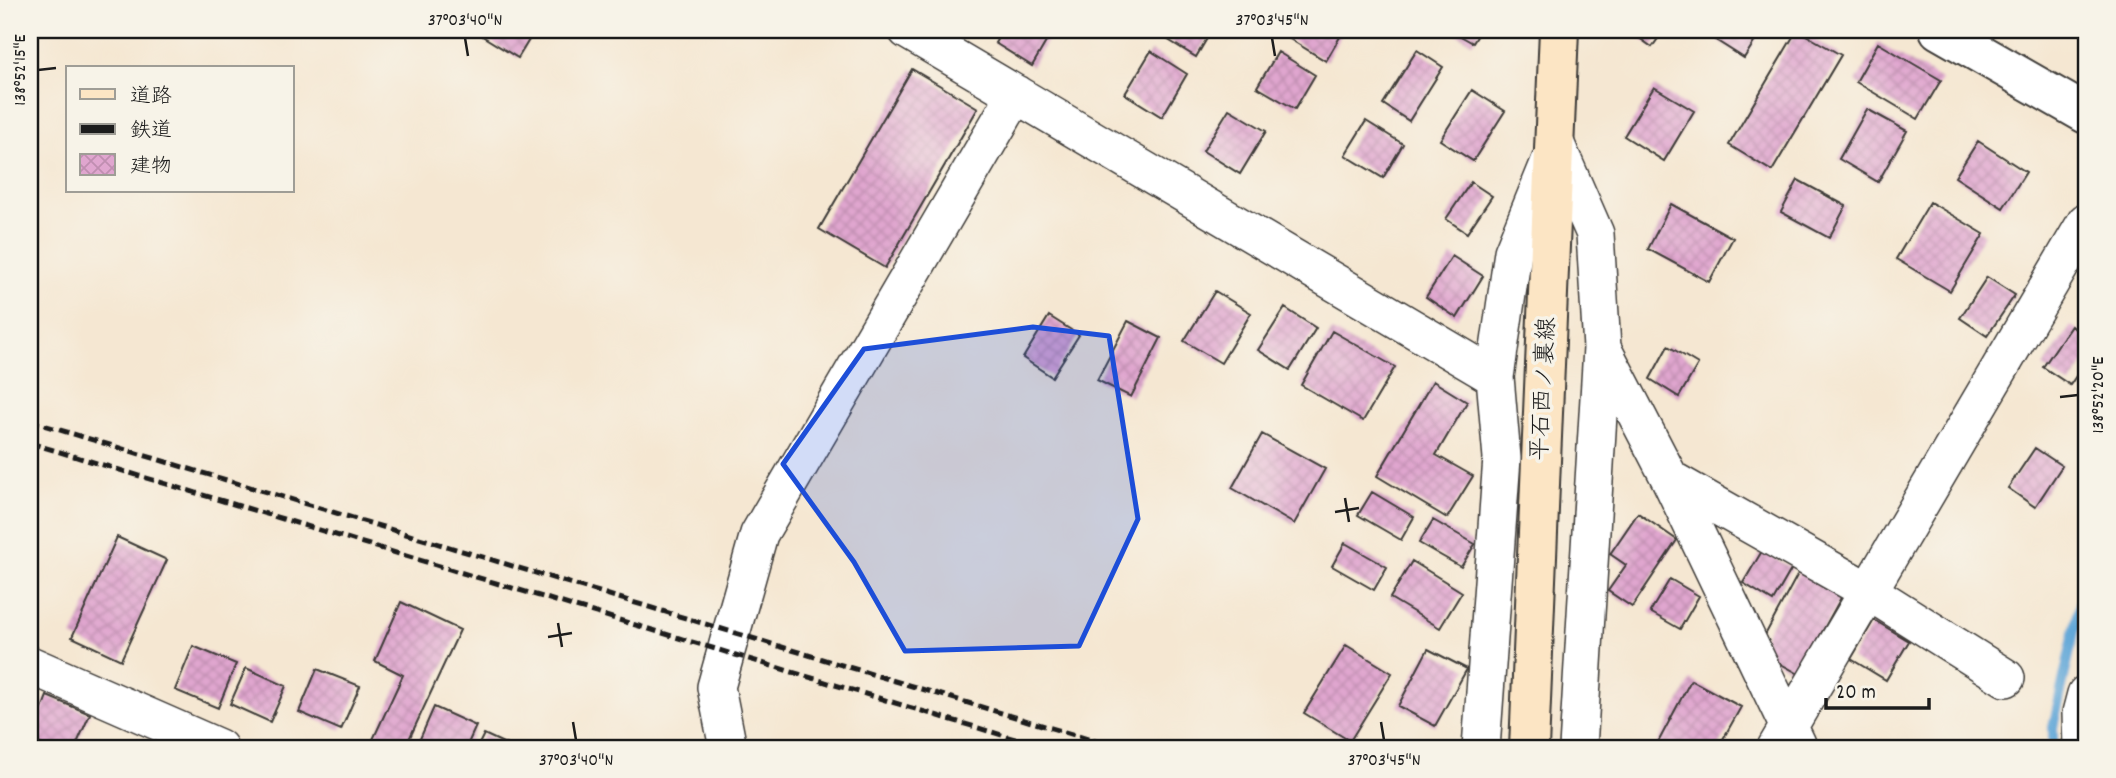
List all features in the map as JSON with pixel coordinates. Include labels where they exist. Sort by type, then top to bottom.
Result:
[{"type":"main road","name":"平石西ノ裏線","points":[[1529,748],[1559,30]]},
{"type":"street","points":[[906,30],[1495,377]]},
{"type":"street","points":[[1939,30],[2086,114]]},
{"type":"street","points":[[728,748],[716,687],[759,534],[1016,94]]},
{"type":"street","points":[[1556,145],[1595,234],[1602,348],[1578,748]]},
{"type":"street","points":[[1482,748],[1502,458],[1495,377],[1513,252],[1556,145]]},
{"type":"street","points":[[1788,741],[1868,591],[2086,222]]},
{"type":"street","points":[[1602,348],[1670,479],[1788,741]]},
{"type":"street","points":[[1670,479],[1868,591],[2006,678]]},
{"type":"street","points":[[30,665],[219,748]]},
{"type":"street","points":[[2082,748],[2081,713],[2086,694]]},
{"type":"highlighted area","points":[[1033,327],[1109,336],[1138,519],[1079,646],[905,651],[854,562],[783,464],[864,349]]},
{"type":"building","points":[[481,30],[535,30],[518,58],[479,34]]},
{"type":"building","points":[[1003,30],[1053,30],[1032,66],[995,43]]},
{"type":"building","points":[[1170,30],[1212,30],[1196,57],[1165,38]]},
{"type":"building","points":[[1293,30],[1344,30],[1326,61],[1288,38]]},
{"type":"building","points":[[1450,30],[1481,30],[1473,43]]},
{"type":"building","points":[[1628,30],[1664,30],[1652,47]]},
{"type":"building","points":[[1708,30],[1762,30],[1744,58],[1706,34]]},
{"type":"building","points":[[1797,30],[1841,55],[1772,171],[1729,145]]},
{"type":"building","points":[[1878,43],[1941,80],[1918,119],[1856,82]]},
{"type":"building","points":[[1417,50],[1443,67],[1409,121],[1383,104]]},
{"type":"building","points":[[1151,51],[1187,74],[1162,117],[1125,94]]},
{"type":"building","points":[[1278,52],[1315,75],[1295,109],[1257,87]]},
{"type":"building","points":[[912,69],[978,108],[885,268],[819,229]]},
{"type":"building","points":[[1654,87],[1694,111],[1664,161],[1624,136]]},
{"type":"building","points":[[1472,90],[1505,111],[1473,161],[1440,140]]},
{"type":"building","points":[[1229,109],[1266,131],[1240,174],[1203,151]]},
{"type":"building","points":[[1867,109],[1907,131],[1878,182],[1839,159]]},
{"type":"building","points":[[1366,121],[1403,144],[1383,178],[1345,155]]},
{"type":"building","points":[[1978,141],[2026,172],[2003,208],[1955,177]]},
{"type":"building","points":[[1798,180],[1846,206],[1829,238],[1781,212]]},
{"type":"building","points":[[1471,182],[1492,196],[1467,233],[1446,219]]},
{"type":"building","points":[[1930,202],[1984,234],[1950,291],[1896,259]]},
{"type":"building","points":[[1671,204],[1733,238],[1709,282],[1648,249]]},
{"type":"building","points":[[1452,256],[1483,276],[1457,318],[1426,297]]},
{"type":"building","points":[[1987,277],[2015,295],[1987,336],[1960,318]]},
{"type":"building","points":[[1215,291],[1251,313],[1221,363],[1184,341]]},
{"type":"building","points":[[1285,308],[1316,328],[1290,370],[1258,350]]},
{"type":"building","points":[[1049,316],[1079,335],[1052,377],[1023,358]]},
{"type":"building","points":[[1128,321],[1161,338],[1131,397],[1097,380]]},
{"type":"building","points":[[2071,326],[2086,337],[2086,361],[2070,385],[2043,367]]},
{"type":"building","points":[[1332,331],[1395,367],[1363,421],[1301,385]]},
{"type":"building","points":[[1668,346],[1698,364],[1679,397],[1650,379]]},
{"type":"building","points":[[1433,381],[1467,402],[1436,455],[1473,476],[1447,518],[1377,476]]},
{"type":"building","points":[[1262,434],[1325,469],[1294,524],[1232,488]]},
{"type":"building","points":[[2035,448],[2062,466],[2035,507],[2008,488]]},
{"type":"building","points":[[1372,492],[1414,517],[1401,540],[1358,515]]},
{"type":"building","points":[[1638,513],[1677,540],[1632,607],[1608,591],[1626,565],[1610,554]]},
{"type":"building","points":[[1433,520],[1475,544],[1461,567],[1419,543]]},
{"type":"building","points":[[117,537],[167,560],[121,660],[72,637]]},
{"type":"building","points":[[1345,543],[1387,567],[1374,590],[1332,566]]},
{"type":"building","points":[[1762,551],[1792,568],[1773,601],[1743,583]]},
{"type":"building","points":[[1412,561],[1462,592],[1440,628],[1390,598]]},
{"type":"building","points":[[1800,570],[1843,594],[1799,674],[1772,659],[1764,637]]},
{"type":"building","points":[[1670,579],[1699,596],[1680,629],[1650,612]]},
{"type":"building","points":[[401,602],[460,630],[405,748],[369,748],[403,675],[375,661]]},
{"type":"building","points":[[1874,620],[1909,641],[1886,680],[1851,659]]},
{"type":"building","points":[[1346,645],[1392,673],[1350,741],[1304,713]]},
{"type":"building","points":[[193,646],[236,664],[218,708],[175,690]]},
{"type":"building","points":[[1428,649],[1467,669],[1435,726],[1398,706]]},
{"type":"building","points":[[246,668],[286,686],[270,722],[230,704]]},
{"type":"building","points":[[317,669],[360,686],[341,730],[299,712]]},
{"type":"building","points":[[1691,680],[1741,707],[1718,748],[1655,748]]},
{"type":"building","points":[[47,696],[90,714],[75,748],[49,748],[30,740]]},
{"type":"building","points":[[434,707],[476,726],[466,748],[416,748]]},
{"type":"building","points":[[484,734],[514,748],[477,748]]},
{"type":"waterway","points":[[2053,748],[2053,727],[2086,578]]},
{"type":"railway","points":[[30,421],[1118,748]]},
{"type":"railway","points":[[30,443],[1045,748]]}]
